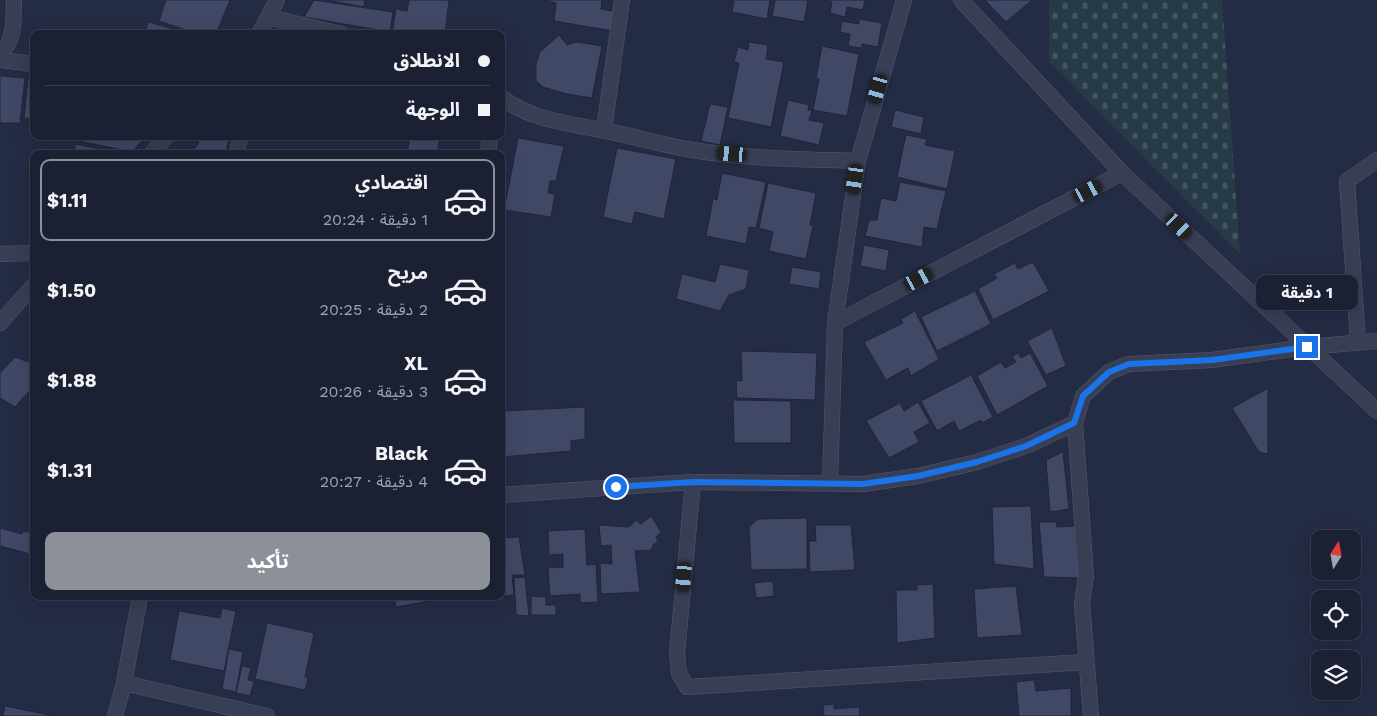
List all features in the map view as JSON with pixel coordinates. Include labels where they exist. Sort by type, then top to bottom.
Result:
[{"type":"street","points":[[0,53],[6,48],[12,32],[14,0]]},
{"type":"street","points":[[260,30],[277,0]]},
{"type":"street","points":[[604,130],[622,0]]},
{"type":"street","points":[[830,483],[835,324],[858,161],[904,0]]},
{"type":"street","points":[[961,0],[1122,173],[1377,412]]},
{"type":"street","points":[[268,17],[324,30]]},
{"type":"street","points":[[0,60],[30,64]]},
{"type":"street","points":[[505,100],[531,113],[557,121],[686,149],[714,153],[858,161]]},
{"type":"street","points":[[155,150],[163,140]]},
{"type":"street","points":[[1358,342],[1347,181],[1377,160]]},
{"type":"street","points":[[835,324],[1122,173]]},
{"type":"street","points":[[0,254],[30,253]]},
{"type":"street","points":[[0,323],[30,289]]},
{"type":"street","points":[[1091,716],[1082,603],[1086,576],[1074,423],[1083,396],[1109,372],[1129,364],[1212,360],[1307,347],[1377,341]]},
{"type":"street","points":[[505,494],[693,482],[863,484],[918,476],[977,462],[1026,446],[1074,423]]},
{"type":"street","points":[[693,482],[677,653],[679,673],[687,688],[1086,662]]},
{"type":"street","points":[[115,716],[124,683],[139,600]]},
{"type":"street","points":[[124,683],[267,716]]},
{"type":"green space","points":[[1049,0],[1222,0],[1240,254],[1049,62]]},
{"type":"building","points":[[166,0],[230,0],[218,30],[186,30],[159,21]]},
{"type":"building","points":[[314,0],[393,12],[390,30],[379,30],[304,17]]},
{"type":"building","points":[[327,0],[365,0],[364,7]]},
{"type":"building","points":[[409,0],[449,0],[445,30],[393,30],[396,9],[407,11]]},
{"type":"building","points":[[543,0],[602,0],[601,9],[617,12],[614,31],[554,21],[556,3]]},
{"type":"building","points":[[734,0],[770,0],[767,19],[732,12]]},
{"type":"building","points":[[775,0],[808,0],[804,22],[772,16]]},
{"type":"building","points":[[822,0],[865,0],[863,10],[847,7],[845,17],[830,13],[832,2]]},
{"type":"building","points":[[985,0],[1032,0],[1006,22]]},
{"type":"building","points":[[859,19],[882,23],[878,47],[862,44],[861,48],[848,46],[850,34],[840,32],[842,21],[859,24]]},
{"type":"building","points":[[148,22],[177,30],[146,30]]},
{"type":"building","points":[[559,35],[567,45],[577,42],[602,46],[592,98],[567,94],[543,87],[536,81],[536,64],[540,52]]},
{"type":"building","points":[[749,42],[768,45],[766,59],[784,62],[771,127],[728,118],[739,63],[734,62],[738,47],[748,50]]},
{"type":"building","points":[[822,46],[859,54],[847,116],[813,110],[819,79],[816,78]]},
{"type":"building","points":[[0,76],[25,78],[20,123],[0,123]]},
{"type":"building","points":[[28,78],[30,78],[30,119],[24,118]]},
{"type":"building","points":[[788,100],[809,105],[808,110],[812,110],[809,120],[824,123],[819,145],[780,136]]},
{"type":"building","points":[[710,104],[728,107],[720,145],[701,141]]},
{"type":"building","points":[[895,110],[924,117],[921,134],[891,127]]},
{"type":"building","points":[[906,135],[927,139],[925,145],[955,151],[947,189],[897,177]]},
{"type":"building","points":[[518,138],[564,146],[556,181],[550,181],[548,193],[555,194],[551,217],[505,210]]},
{"type":"building","points":[[142,140],[134,150],[122,150],[79,141]]},
{"type":"building","points":[[194,140],[229,140],[226,150],[194,150],[199,142]]},
{"type":"building","points":[[409,140],[439,140],[438,150],[408,150]]},
{"type":"building","points":[[75,144],[106,150],[74,150]]},
{"type":"building","points":[[617,148],[676,159],[664,219],[635,212],[632,224],[603,217]]},
{"type":"building","points":[[722,173],[766,182],[756,228],[749,227],[746,244],[706,236],[713,199],[717,200]]},
{"type":"building","points":[[900,182],[946,191],[937,229],[924,227],[922,247],[865,236],[869,220],[877,220],[881,198],[896,201]]},
{"type":"building","points":[[768,183],[816,193],[810,225],[813,226],[806,259],[769,251],[773,232],[759,228]]},
{"type":"building","points":[[864,245],[889,250],[886,271],[860,266]]},
{"type":"building","points":[[1033,262],[1049,291],[993,320],[978,289],[997,278],[994,274],[1015,263],[1018,269]]},
{"type":"building","points":[[720,264],[749,270],[746,289],[729,295],[720,311],[676,299],[682,274],[715,282]]},
{"type":"building","points":[[792,267],[821,272],[819,289],[789,284]]},
{"type":"building","points":[[975,291],[991,324],[937,351],[921,317]]},
{"type":"building","points":[[915,311],[939,359],[911,376],[908,368],[886,380],[864,342],[903,323],[901,319]]},
{"type":"building","points":[[1052,328],[1066,366],[1046,375],[1027,341]]},
{"type":"building","points":[[741,351],[817,353],[815,400],[737,398],[736,381],[742,381]]},
{"type":"building","points":[[1018,353],[1021,358],[1030,353],[1048,386],[997,415],[977,376],[1001,362],[1005,368],[1016,362],[1012,357]]},
{"type":"building","points":[[15,357],[30,363],[30,390],[15,407],[0,398],[0,373]]},
{"type":"building","points":[[971,375],[993,417],[982,423],[981,420],[959,431],[954,421],[937,431],[921,401]]},
{"type":"building","points":[[1268,388],[1268,454],[1259,452],[1232,408]]},
{"type":"building","points":[[733,400],[791,401],[791,443],[734,443]]},
{"type":"building","points":[[918,402],[930,423],[914,432],[919,442],[889,458],[866,421],[900,403],[904,411]]},
{"type":"building","points":[[585,407],[585,439],[571,441],[571,451],[505,457],[505,411]]},
{"type":"building","points":[[1063,452],[1069,509],[1050,512],[1046,460]]},
{"type":"building","points":[[1031,506],[1034,569],[994,564],[992,507]]},
{"type":"building","points":[[651,516],[661,532],[656,537],[658,542],[653,545],[651,550],[635,551],[640,592],[601,594],[600,563],[612,564],[611,545],[601,546],[599,525],[629,527],[636,520],[641,524]]},
{"type":"building","points":[[807,518],[807,569],[751,570],[749,527],[758,519]]},
{"type":"building","points":[[1039,522],[1056,522],[1057,527],[1075,526],[1079,578],[1044,577]]},
{"type":"building","points":[[815,525],[851,525],[855,570],[810,572],[809,541],[816,541]]},
{"type":"building","points":[[0,528],[22,534],[23,531],[30,532],[30,554],[0,546]]},
{"type":"building","points":[[585,529],[587,565],[596,564],[598,602],[580,603],[580,594],[550,596],[548,568],[563,567],[563,554],[549,555],[548,531]]},
{"type":"building","points":[[519,537],[525,575],[512,575],[514,595],[505,596],[505,538]]},
{"type":"building","points":[[525,577],[529,616],[516,615],[514,578]]},
{"type":"building","points":[[773,581],[774,596],[756,598],[754,583]]},
{"type":"building","points":[[933,584],[935,638],[897,643],[896,590],[917,590],[917,585]]},
{"type":"building","points":[[1016,586],[1022,635],[977,638],[974,589]]},
{"type":"building","points":[[531,596],[546,597],[546,605],[556,605],[556,615],[531,615]]},
{"type":"building","points":[[395,600],[436,600],[396,607]]},
{"type":"building","points":[[222,608],[236,611],[224,671],[170,660],[179,611],[220,618]]},
{"type":"building","points":[[267,623],[314,633],[305,677],[308,678],[305,690],[255,679]]},
{"type":"building","points":[[229,649],[243,652],[236,692],[222,689]]},
{"type":"building","points":[[242,666],[251,668],[248,680],[254,681],[250,696],[236,693]]},
{"type":"building","points":[[1034,680],[1036,691],[1071,688],[1071,716],[1019,716],[1016,682]]},
{"type":"building","points":[[834,704],[834,709],[859,707],[860,716],[824,716],[823,705]]},
{"type":"building","points":[[5,706],[54,716],[3,716]]},
{"type":"route","points":[[616,487],[693,482],[863,484],[918,476],[977,462],[1026,446],[1074,423],[1083,396],[1109,372],[1129,364],[1212,360],[1307,347]]}]
